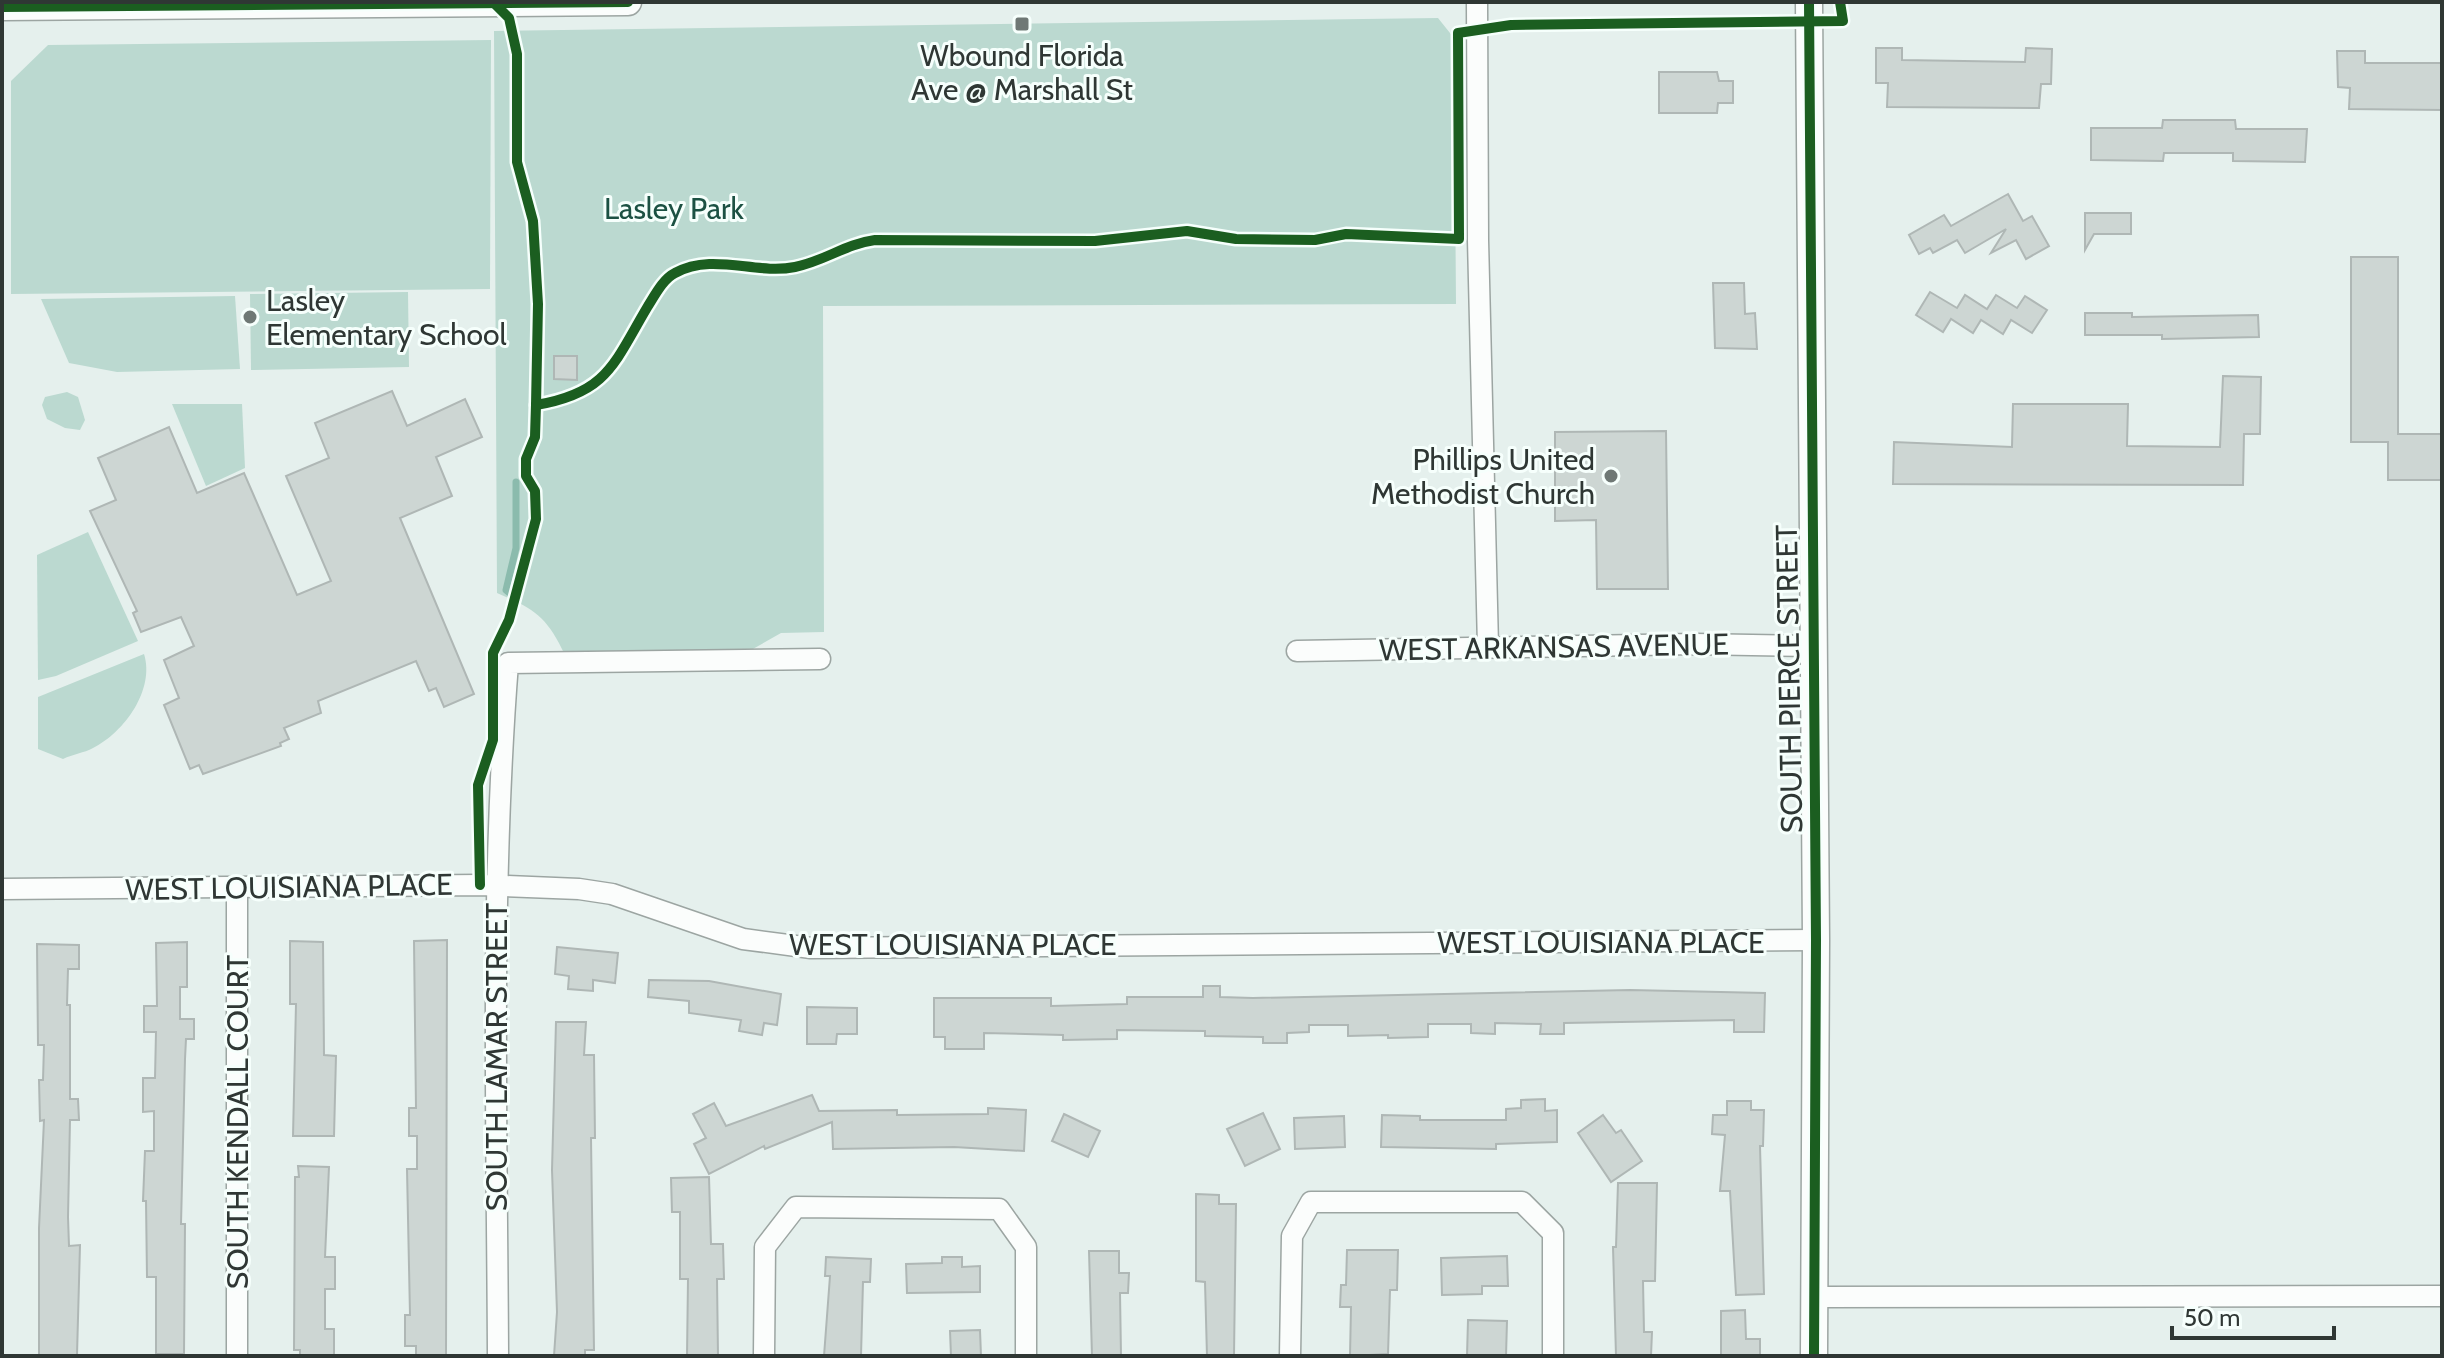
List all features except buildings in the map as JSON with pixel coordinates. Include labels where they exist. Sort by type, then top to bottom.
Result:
[{"type":"street","points":[[2,7],[628,2]]},
{"type":"street","points":[[1477,2],[1478,240],[1488,646]]},
{"type":"street","name":"SOUTH PIERCE STREET","points":[[1809,2],[1816,940],[1814,1356]]},
{"type":"street","name":"WEST ARKANSAS AVENUE","points":[[1297,651],[1488,646],[1812,646]]},
{"type":"street","name":"SOUTH LAMAR STREET","points":[[498,1356],[495,885],[497,797],[508,663],[820,659]]},
{"type":"street","name":"WEST LOUISIANA PLACE","points":[[2,889],[495,885],[612,894],[743,939],[811,948],[1816,940]]},
{"type":"street","name":"SOUTH KENDALL COURT","points":[[237,887],[237,1356]]},
{"type":"street","points":[[1290,1356],[1292,1236],[1311,1202],[1522,1202],[1553,1233],[1553,1356]]},
{"type":"street","points":[[764,1356],[765,1247],[796,1207],[999,1209],[1026,1247],[1026,1356]]},
{"type":"street","points":[[1813,1297],[2442,1296]]},
{"type":"green space","name":"Lasley Park","points":[[1438,18],[1454,38],[1456,304],[823,306],[824,632],[781,633],[744,654],[565,655],[546,623],[521,604],[497,593],[494,31]]},
{"type":"green space","points":[[491,40],[490,289],[11,294],[11,81],[48,45]]},
{"type":"green space","points":[[408,292],[409,367],[251,370],[250,294]]},
{"type":"green space","points":[[235,296],[240,369],[117,372],[69,363],[41,299]]},
{"type":"green space","points":[[67,392],[78,397],[85,420],[80,430],[65,428],[47,419],[42,405],[45,397]]},
{"type":"green space","points":[[172,404],[242,404],[245,468],[206,486]]},
{"type":"green space","points":[[88,532],[138,641],[56,676],[38,680],[37,555]]},
{"type":"green space","points":[[144,654],[145,681],[141,695],[126,720],[105,741],[63,759],[38,749],[38,697]]},
{"type":"waterway","points":[[512,595],[506,590],[516,548],[516,482]]},
{"type":"cycle path","points":[[2,7],[628,2]]},
{"type":"cycle path","points":[[1809,2],[1816,940],[1814,1356]]},
{"type":"cycle path","points":[[536,405],[560,400],[594,383],[617,359],[667,279],[689,267],[704,264],[780,269],[795,267],[875,240],[1095,241],[1187,231],[1236,239],[1315,240],[1346,234],[1459,239],[1458,33],[1511,25],[1843,21],[1840,2]]},
{"type":"cycle path","points":[[480,885],[478,785],[493,740],[493,653],[509,620],[536,519],[535,491],[526,476],[526,459],[535,437],[536,405],[538,304],[533,221],[517,162],[517,54],[509,18],[494,3]]},
{"type":"place","name":"Wbound Florida Ave @ Marshall St","points":[[1022,24]]},
{"type":"place","name":"Lasley Elementary School","points":[[250,317]]},
{"type":"place","name":"Phillips United Methodist Church","points":[[1611,476]]}]
